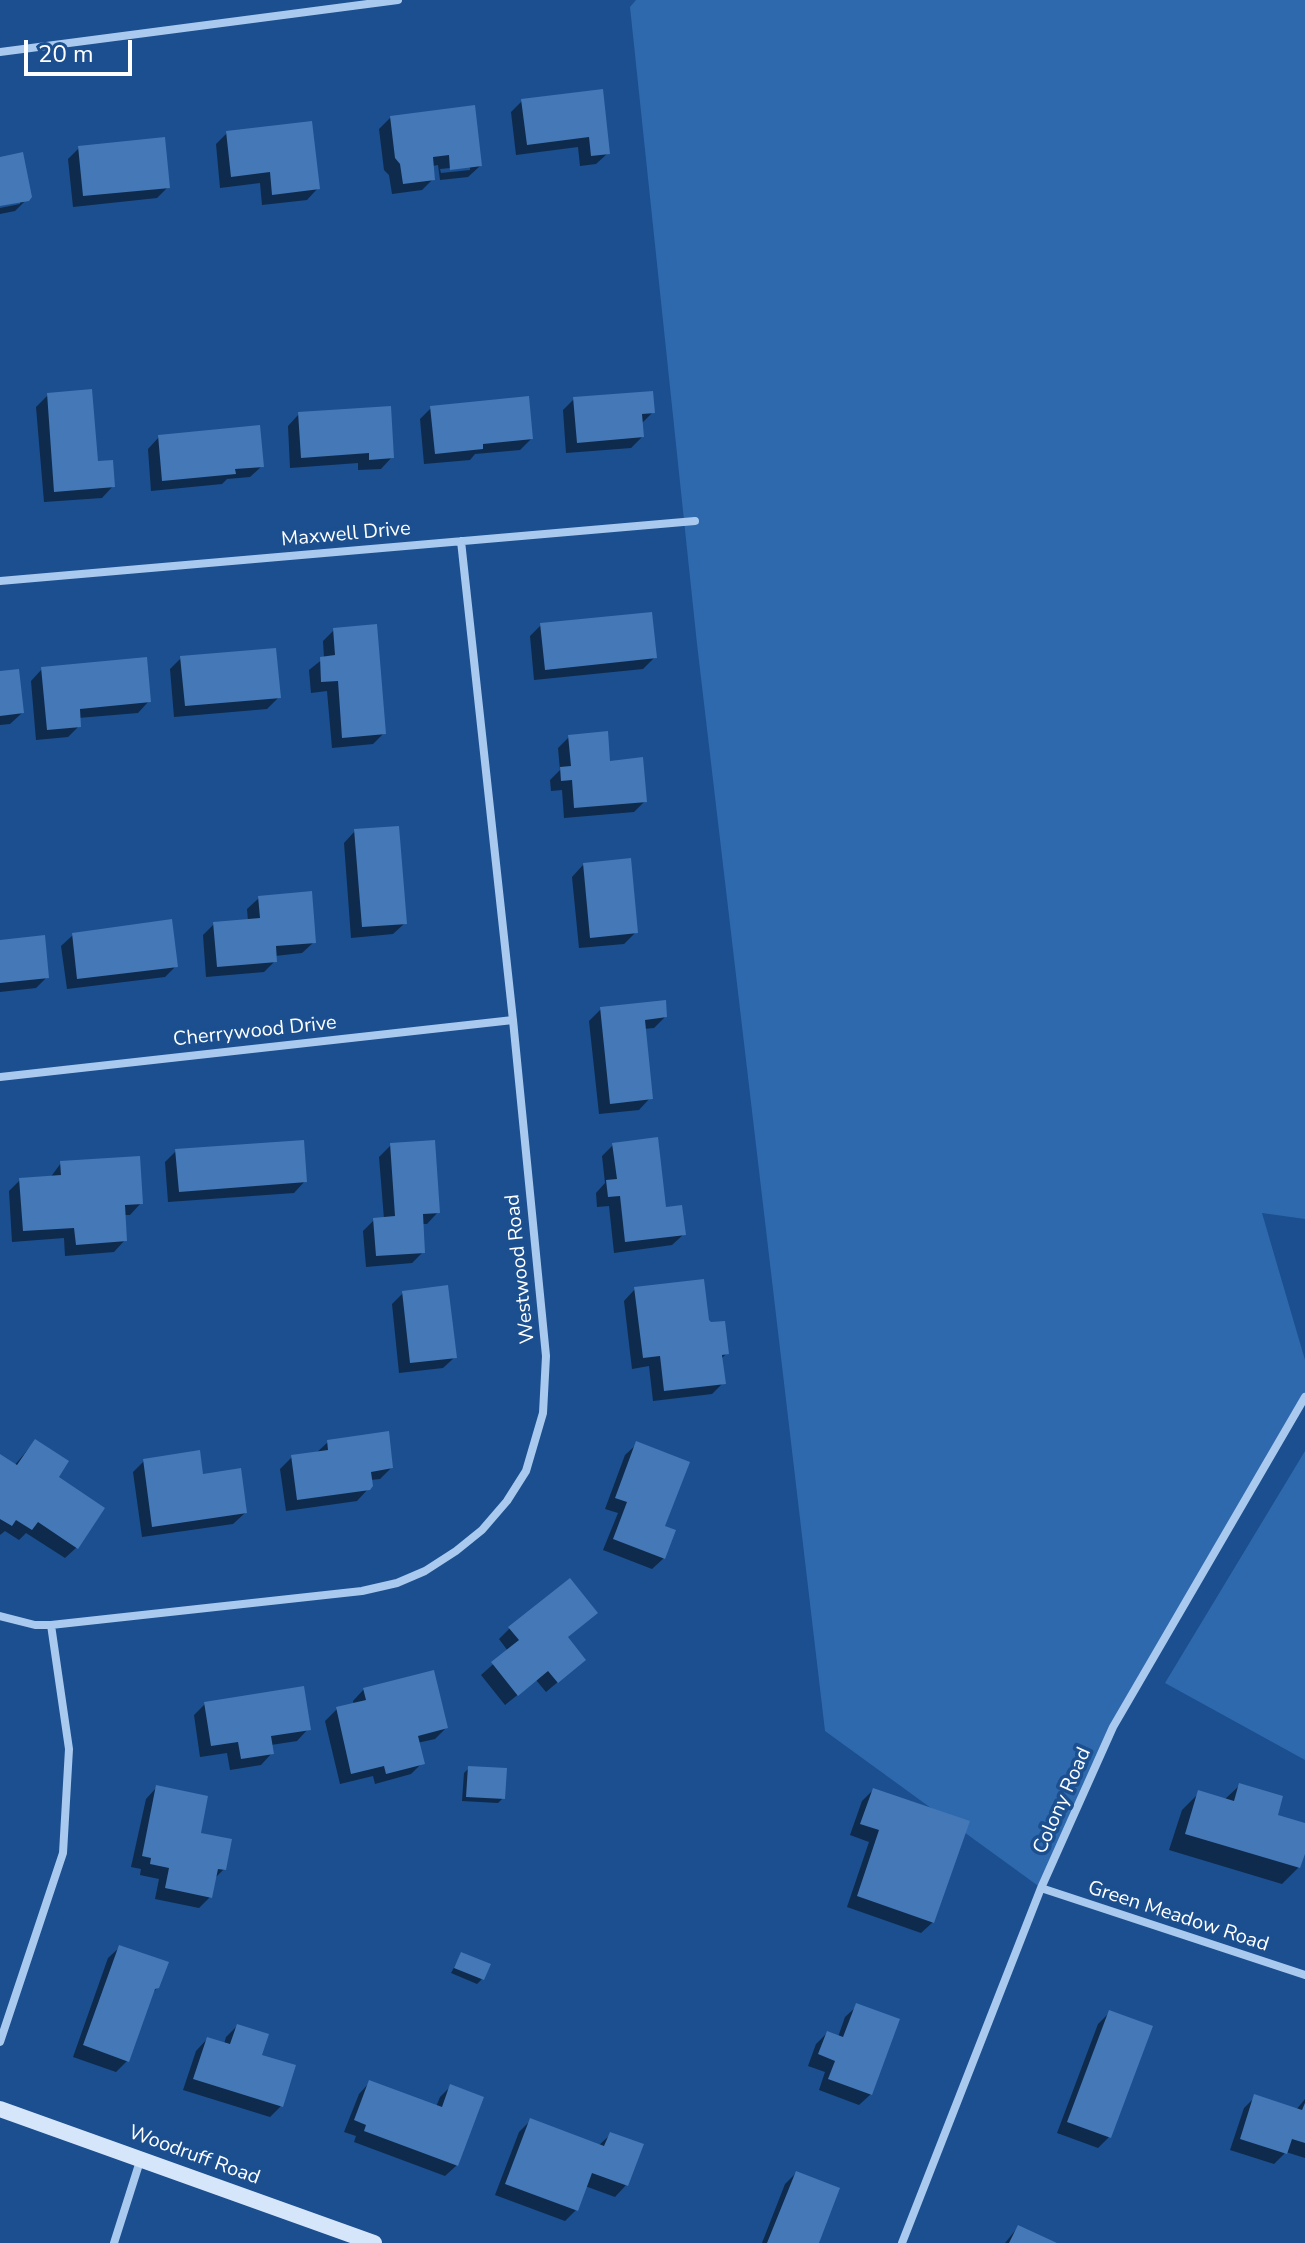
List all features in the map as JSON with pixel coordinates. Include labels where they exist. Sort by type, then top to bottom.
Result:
[{"type":"street","points":[[0,52],[398,0]]},
{"type":"street","name":"Maxwell Drive","points":[[0,581],[695,521]]},
{"type":"street","name":"Westwood Road","points":[[0,1616],[35,1625],[51,1625],[362,1591],[397,1583],[425,1571],[482,1530],[507,1501],[526,1471],[543,1413],[546,1356],[461,541]]},
{"type":"street","name":"Cherrywood Drive","points":[[0,1077],[513,1020]]},
{"type":"street","name":"Colony Road","points":[[902,2243],[1041,1888],[1113,1727],[1305,1397]]},
{"type":"street","points":[[0,2042],[63,1853],[69,1749],[51,1625]]},
{"type":"street","name":"Green Meadow Road","points":[[1041,1888],[1305,1975]]},
{"type":"street","name":"Woodruff Road","points":[[0,2109],[374,2243]]},
{"type":"street","points":[[114,2243],[142,2158]]},
{"type":"shaded area","points":[[636,0],[1305,0],[1305,1219],[1262,1213],[1305,1360],[1305,1397],[1113,1727],[1041,1888],[825,1731],[697,644],[630,7]]},
{"type":"shaded area","points":[[1305,1451],[1305,1760],[1165,1683]]},
{"type":"building","points":[[603,89],[610,154],[591,156],[589,137],[527,145],[521,99]]},
{"type":"building","points":[[475,105],[482,166],[450,170],[449,155],[433,157],[435,180],[403,184],[400,164],[395,158],[390,116]]},
{"type":"building","points":[[312,121],[320,189],[272,195],[270,172],[231,177],[226,131]]},
{"type":"building","points":[[165,137],[170,188],[83,196],[78,146]]},
{"type":"building","points":[[23,152],[32,197],[29,201],[0,206],[0,157]]},
{"type":"building","points":[[92,389],[98,461],[113,460],[115,487],[54,492],[47,393]]},
{"type":"building","points":[[653,391],[655,413],[642,414],[644,437],[577,443],[573,397]]},
{"type":"building","points":[[529,396],[533,439],[483,444],[483,449],[435,454],[430,406]]},
{"type":"building","points":[[391,406],[394,458],[369,460],[369,453],[301,458],[298,412]]},
{"type":"building","points":[[260,425],[264,467],[235,469],[236,474],[162,481],[158,435]]},
{"type":"building","points":[[652,612],[657,658],[545,670],[540,623]]},
{"type":"building","points":[[377,624],[386,734],[342,738],[338,681],[321,682],[320,657],[335,655],[333,628]]},
{"type":"building","points":[[276,648],[281,698],[185,706],[180,656]]},
{"type":"building","points":[[147,657],[151,702],[80,709],[81,727],[47,730],[41,667]]},
{"type":"building","points":[[19,669],[24,713],[0,716],[0,671]]},
{"type":"building","points":[[608,731],[610,761],[643,757],[647,802],[574,808],[572,780],[561,781],[560,767],[571,766],[568,735]]},
{"type":"building","points":[[399,826],[407,924],[362,927],[354,829]]},
{"type":"building","points":[[631,858],[638,933],[590,938],[583,863]]},
{"type":"building","points":[[312,891],[316,943],[276,946],[277,962],[217,967],[213,922],[260,918],[258,896]]},
{"type":"building","points":[[172,919],[178,967],[77,979],[72,933]]},
{"type":"building","points":[[45,935],[49,978],[0,983],[0,940]]},
{"type":"building","points":[[666,1000],[667,1017],[645,1020],[653,1099],[610,1104],[600,1007]]},
{"type":"building","points":[[658,1137],[666,1207],[682,1205],[686,1235],[625,1242],[620,1196],[608,1197],[606,1180],[617,1179],[612,1143]]},
{"type":"building","points":[[304,1140],[307,1182],[179,1192],[175,1149]]},
{"type":"building","points":[[435,1140],[440,1213],[423,1214],[425,1253],[376,1256],[373,1218],[395,1216],[390,1143]]},
{"type":"building","points":[[140,1156],[143,1204],[125,1205],[127,1241],[76,1245],[74,1228],[23,1231],[19,1178],[61,1175],[60,1161]]},
{"type":"building","points":[[704,1279],[709,1320],[725,1321],[729,1354],[722,1355],[726,1384],[664,1391],[660,1356],[643,1358],[634,1287]]},
{"type":"building","points":[[448,1285],[457,1358],[410,1363],[402,1291]]},
{"type":"building","points":[[389,1431],[393,1468],[371,1472],[373,1486],[370,1490],[297,1500],[291,1455],[328,1450],[327,1440]]},
{"type":"building","points":[[35,1439],[69,1461],[59,1477],[105,1508],[78,1549],[38,1522],[32,1530],[16,1520],[12,1526],[0,1519],[0,1454],[17,1465]]},
{"type":"building","points":[[636,1441],[690,1462],[665,1526],[676,1530],[665,1559],[613,1539],[627,1502],[615,1498]]},
{"type":"building","points":[[200,1450],[203,1474],[241,1468],[247,1513],[152,1527],[143,1459]]},
{"type":"building","points":[[570,1578],[598,1613],[568,1637],[586,1660],[558,1683],[548,1671],[518,1696],[491,1662],[519,1640],[508,1627]]},
{"type":"building","points":[[434,1670],[448,1728],[418,1736],[425,1764],[386,1774],[384,1766],[351,1774],[336,1707],[366,1700],[363,1688]]},
{"type":"building","points":[[304,1686],[311,1730],[271,1736],[274,1754],[241,1759],[238,1742],[211,1746],[204,1702]]},
{"type":"building","points":[[468,1766],[507,1768],[505,1799],[466,1797]]},
{"type":"building","points":[[1239,1783],[1283,1796],[1278,1815],[1305,1823],[1305,1854],[1300,1868],[1185,1834],[1198,1790],[1234,1801]]},
{"type":"building","points":[[156,1785],[208,1796],[201,1833],[232,1839],[226,1870],[218,1869],[212,1898],[165,1888],[169,1868],[150,1864],[151,1858],[142,1856]]},
{"type":"building","points":[[873,1788],[970,1821],[934,1923],[857,1896],[879,1830],[860,1824]]},
{"type":"building","points":[[119,1945],[169,1962],[159,1988],[155,1989],[129,2062],[83,2045]]},
{"type":"building","points":[[461,1952],[491,1964],[484,1980],[454,1968]]},
{"type":"building","points":[[856,2003],[900,2019],[872,2095],[828,2079],[835,2061],[818,2054],[827,2031],[843,2037]]},
{"type":"building","points":[[1109,2010],[1153,2026],[1111,2138],[1067,2122]]},
{"type":"building","points":[[237,2024],[269,2034],[262,2055],[296,2065],[283,2107],[193,2079],[207,2037],[230,2044]]},
{"type":"building","points":[[369,2080],[442,2107],[450,2084],[484,2097],[458,2166],[364,2131],[366,2125],[354,2120]]},
{"type":"building","points":[[1254,2094],[1302,2110],[1305,2103],[1305,2143],[1292,2139],[1287,2154],[1240,2139]]},
{"type":"building","points":[[530,2118],[604,2146],[610,2132],[644,2144],[628,2186],[592,2173],[578,2211],[505,2184]]},
{"type":"building","points":[[796,2171],[840,2188],[819,2243],[767,2243]]},
{"type":"building","points":[[1018,2225],[1057,2243],[1009,2243]]}]
